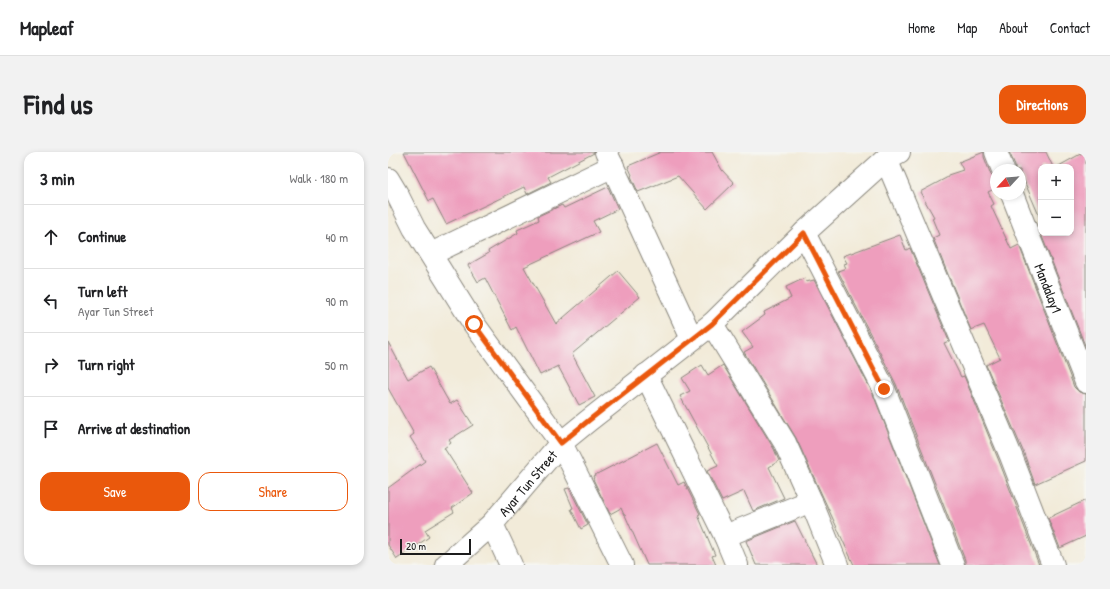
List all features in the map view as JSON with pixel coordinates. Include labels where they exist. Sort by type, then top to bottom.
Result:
[{"type":"street","points":[[996,152],[1001,164]]},
{"type":"street","points":[[893,155],[1052,565]]},
{"type":"street","name":"Ayar Tun Street","points":[[446,565],[492,524],[561,443],[712,324],[804,233],[893,155]]},
{"type":"street","points":[[430,254],[609,159],[692,339]]},
{"type":"street","points":[[388,179],[414,228],[474,324],[561,443],[622,565]]},
{"type":"street","name":"Mandalay1","points":[[1014,200],[1086,382]]},
{"type":"street","points":[[804,233],[884,389],[953,565]]},
{"type":"street","points":[[712,324],[785,443],[837,565]]},
{"type":"street","points":[[646,375],[725,536],[737,565]]},
{"type":"street","points":[[725,536],[811,501]]},
{"type":"street","points":[[492,524],[511,565]]},
{"type":"building","points":[[404,152],[594,153],[548,177],[551,182],[527,194],[524,187],[446,224],[433,199],[429,201]]},
{"type":"building","points":[[661,152],[712,152],[722,170],[734,183],[707,209],[678,176],[638,192],[628,166]]},
{"type":"building","points":[[984,152],[984,157],[990,172],[990,191],[988,192],[990,200],[992,200],[994,204],[991,206],[1011,249],[1019,245],[1074,387],[1079,392],[1086,394],[1086,461],[1035,484],[1023,451],[986,365],[1000,358],[984,325],[971,330],[933,238],[939,235],[932,218],[934,217],[920,192],[948,177],[948,175],[963,170],[959,162]]},
{"type":"building","points":[[1009,152],[1046,152],[1052,164],[1038,164],[1038,213],[1026,185],[1026,164],[1015,164]]},
{"type":"building","points":[[1086,152],[1086,348],[1042,236],[1074,236],[1074,164],[1062,164]]},
{"type":"building","points":[[608,187],[618,209],[593,221],[599,232],[524,267],[556,324],[618,271],[640,297],[572,354],[595,397],[579,405],[558,366],[540,375],[516,327],[512,330],[485,278],[478,282],[468,265],[489,253],[488,251],[518,233],[517,230],[539,220],[538,216],[562,205],[564,208]]},
{"type":"building","points":[[900,235],[906,250],[910,248],[949,341],[944,343],[961,377],[964,376],[1039,565],[965,565],[965,560],[896,384],[838,271],[846,268],[844,264],[847,263],[843,256]]},
{"type":"building","points":[[805,278],[806,282],[814,280],[873,394],[940,565],[854,565],[796,438],[744,352],[753,347],[742,332],[765,315],[764,312],[791,298],[786,287]]},
{"type":"building","points":[[388,342],[408,379],[429,367],[450,404],[457,400],[473,425],[449,440],[451,443],[444,448],[473,493],[452,508],[454,512],[425,530],[429,537],[397,559],[388,545],[388,488],[425,461],[410,437],[414,434],[388,388]]},
{"type":"building","points":[[702,365],[708,375],[723,365],[774,449],[779,461],[769,467],[784,498],[753,511],[744,491],[722,501],[707,471],[718,466],[680,396],[690,391],[682,378]]},
{"type":"building","points":[[657,443],[678,485],[684,482],[700,514],[698,515],[715,555],[712,556],[716,565],[647,565],[621,508],[610,514],[593,479],[593,476]]},
{"type":"building","points":[[569,488],[588,525],[581,529],[571,509],[573,508],[565,489]]},
{"type":"building","points":[[1086,500],[1086,536],[1060,548],[1048,518]]},
{"type":"building","points":[[795,521],[817,565],[756,565],[746,541]]},
{"type":"route","points":[[474,324],[561,443],[712,324],[804,233],[884,389]]}]
